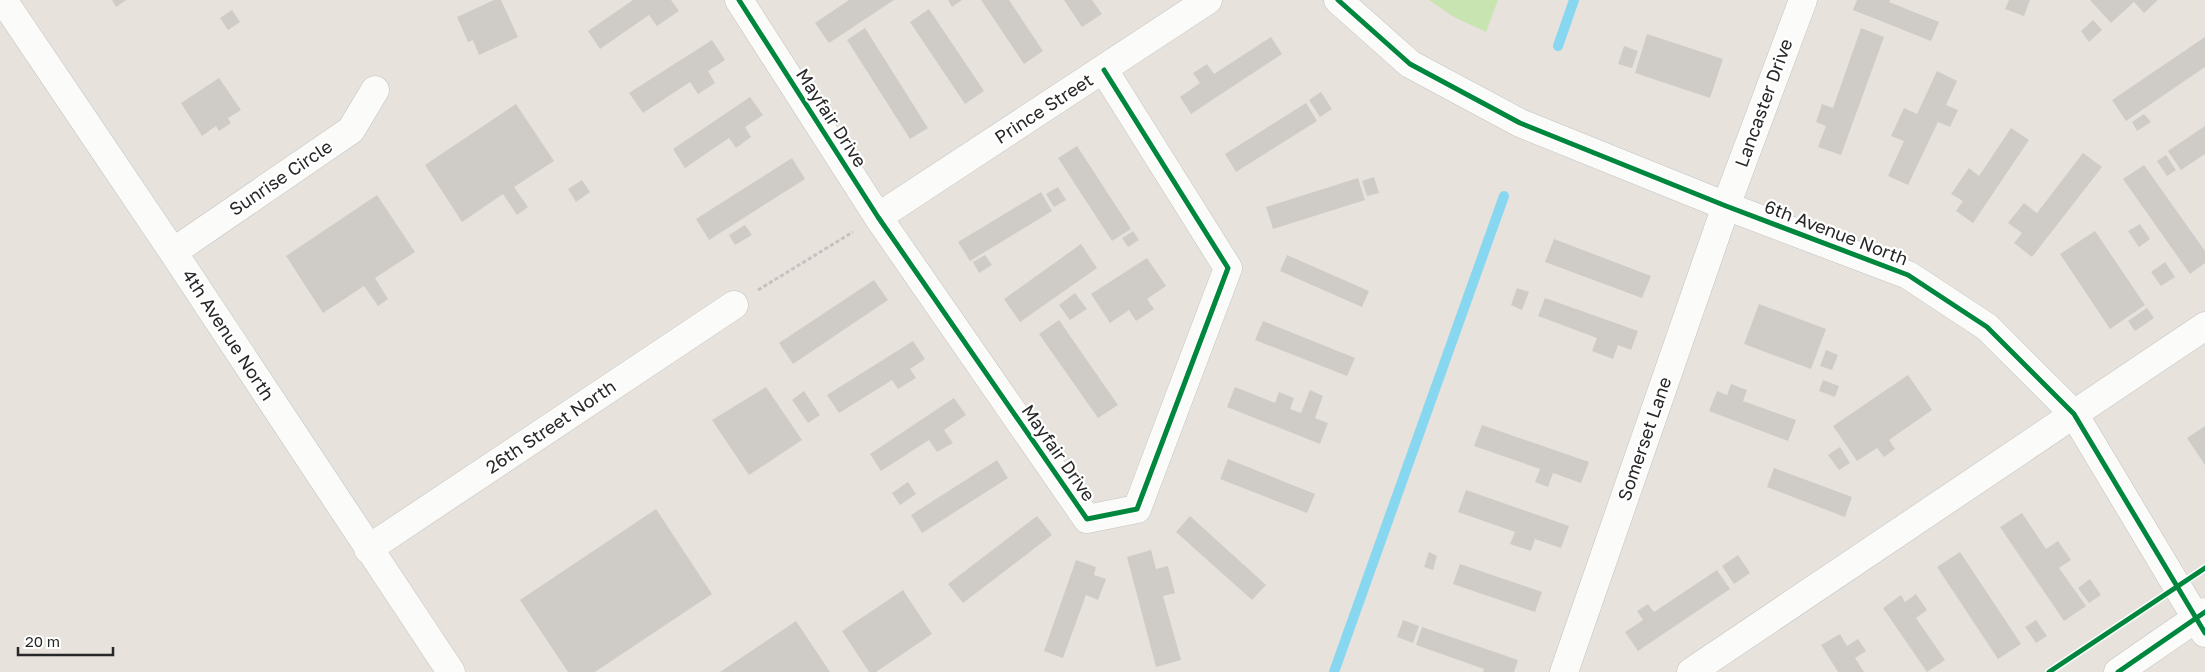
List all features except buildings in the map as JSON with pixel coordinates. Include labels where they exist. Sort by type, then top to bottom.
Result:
[{"type":"street","name":"4th Avenue North","points":[[3,0],[173,252],[451,672]]},
{"type":"street","name":"Mayfair Drive","points":[[739,0],[878,217],[1087,519],[1137,509],[1228,268],[1104,70]]},
{"type":"street","name":"Prince Street","points":[[878,217],[1208,0]]},
{"type":"street","name":"6th Avenue North","points":[[1338,0],[1410,64],[1511,119],[1726,206],[1908,275],[1988,327],[2074,414],[2202,621]]},
{"type":"street","name":"Lancaster Drive","points":[[1726,206],[1803,0]]},
{"type":"street","name":"Sunrise Circle","points":[[173,252],[351,130],[375,90]]},
{"type":"street","name":"Somerset Lane","points":[[1564,672],[1726,206]]},
{"type":"street","name":"26th Street North","points":[[368,549],[734,305]]},
{"type":"street","points":[[1690,672],[2205,326]]},
{"type":"street","points":[[2118,672],[2202,621]]},
{"type":"path","points":[[734,305],[878,217]]},
{"type":"green space","points":[[1429,0],[1498,0],[1486,32],[1454,17]]},
{"type":"waterway","points":[[1558,46],[1574,0]]},
{"type":"waterway","points":[[1334,672],[1504,196]]},
{"type":"cycle path","points":[[739,0],[878,217],[1087,519],[1137,509],[1228,268],[1104,70]]},
{"type":"cycle path","points":[[1338,0],[1410,64],[1520,123],[1726,206],[1908,275],[1987,327],[2074,414],[2205,633]]},
{"type":"cycle path","points":[[2049,672],[2205,568]]},
{"type":"cycle path","points":[[2118,672],[2205,612]]}]
